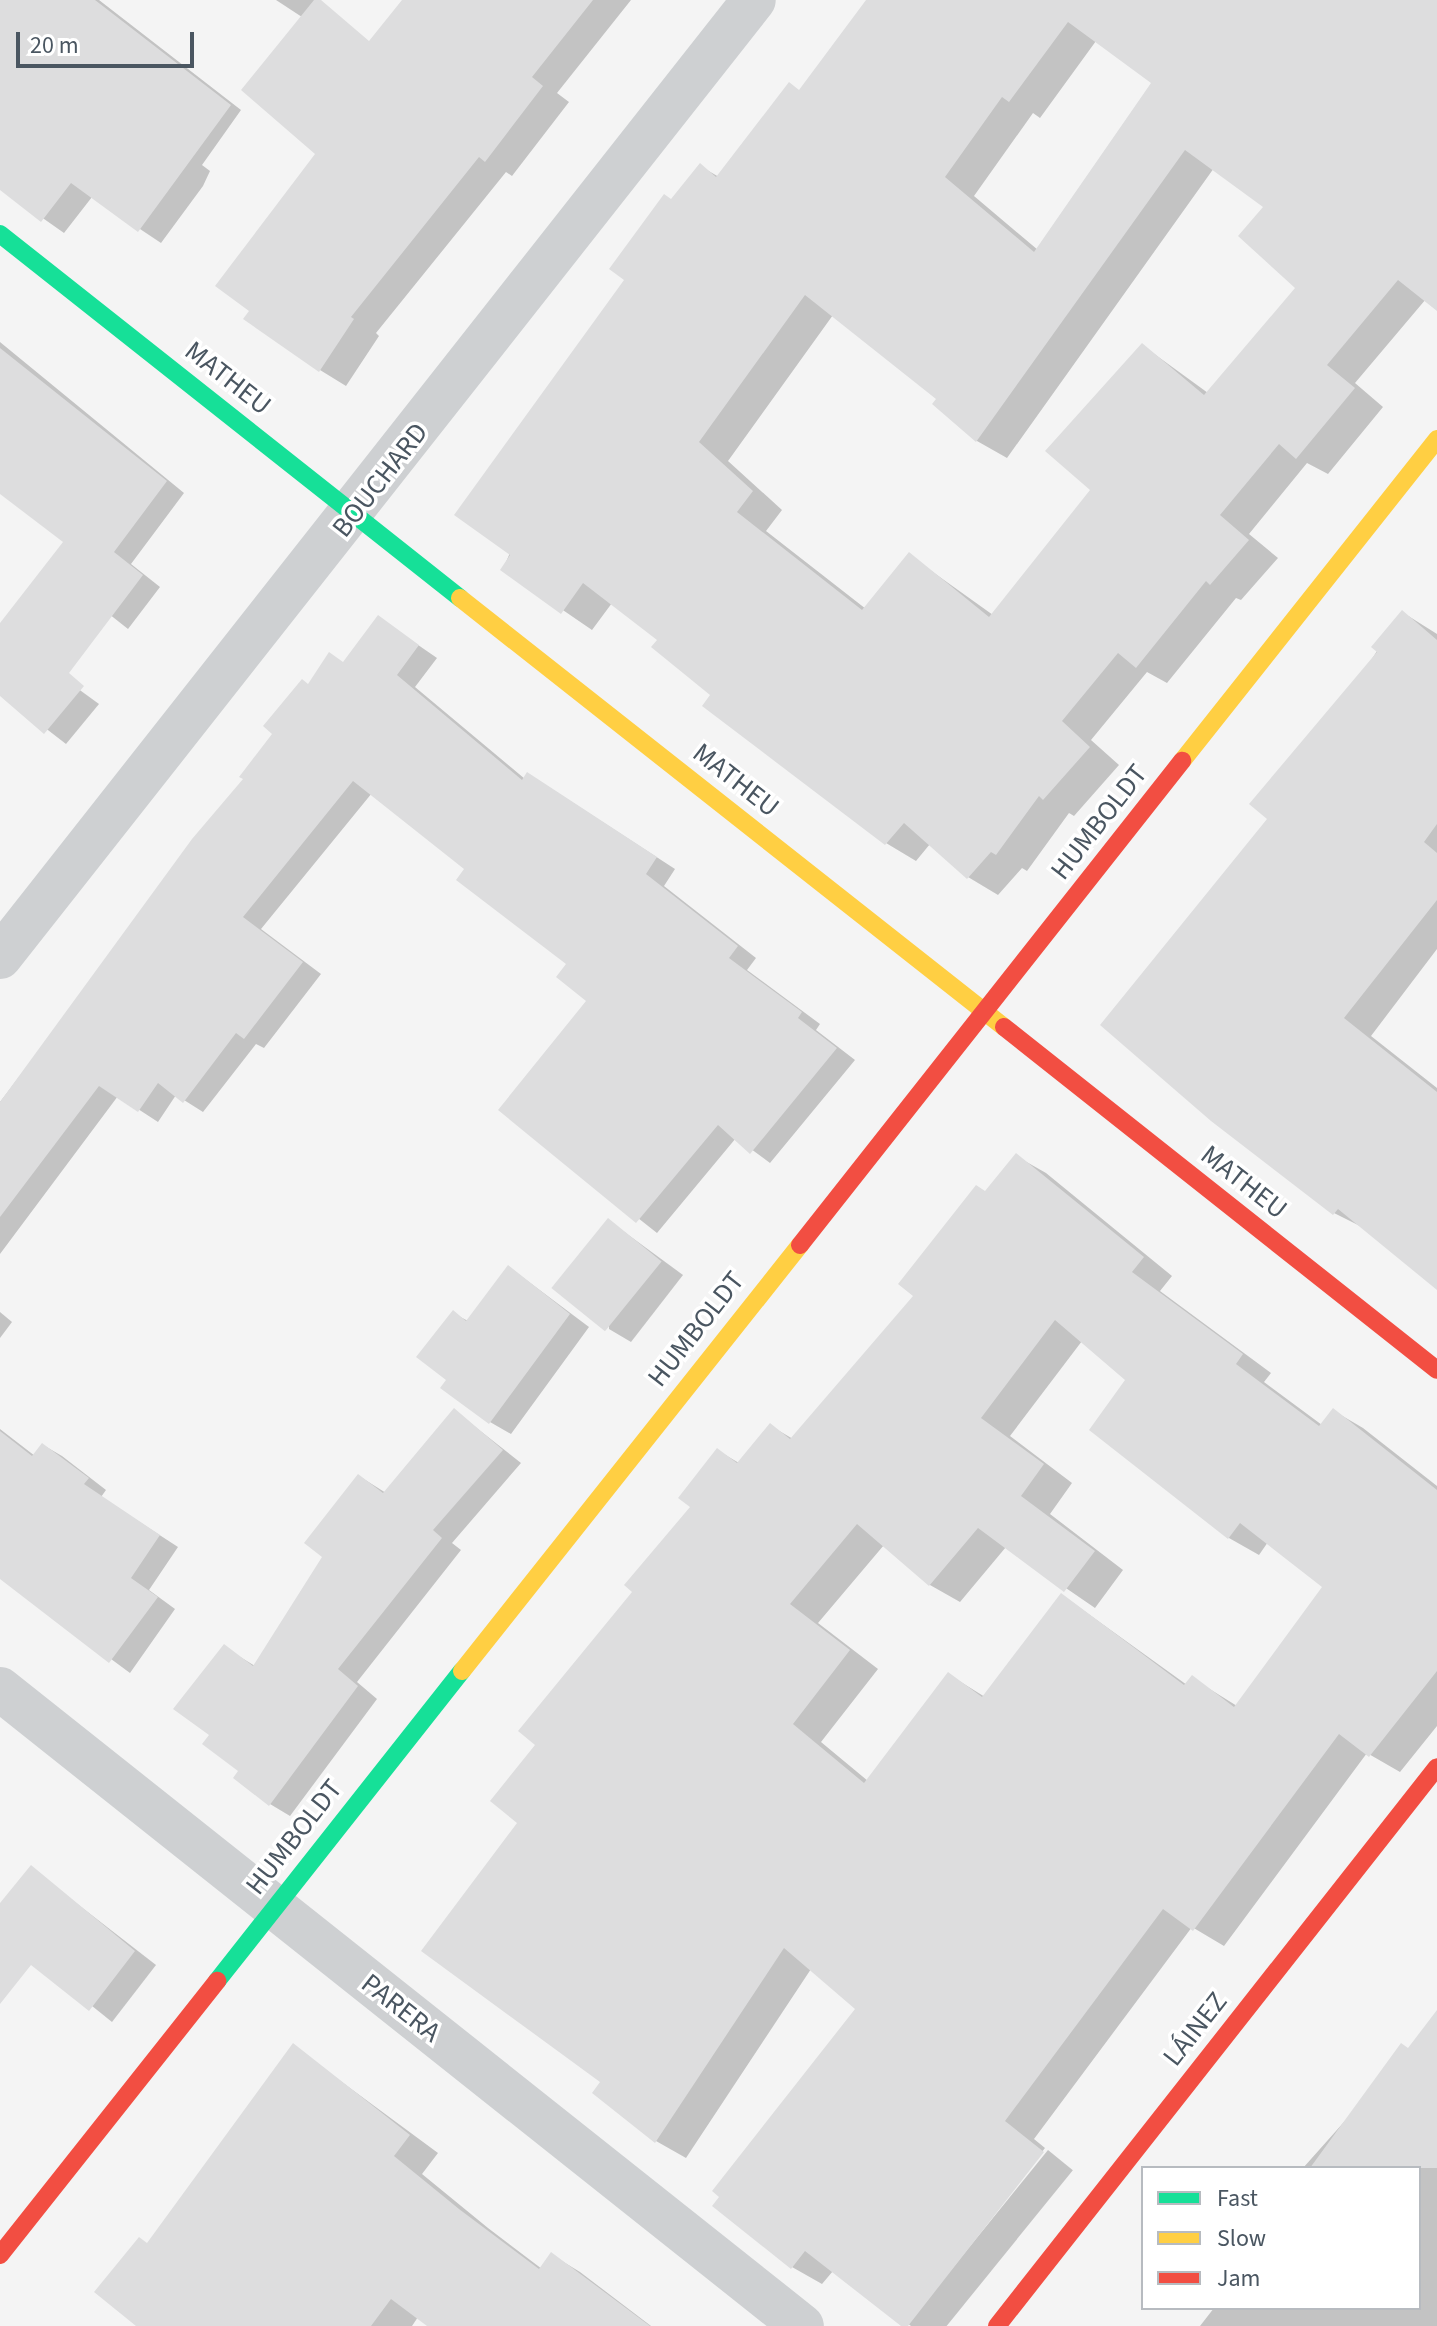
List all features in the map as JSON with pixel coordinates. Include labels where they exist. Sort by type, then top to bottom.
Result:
[{"type":"main road","name":"MATHEU","points":[[0,234],[1437,1370]]},
{"type":"main road","name":"HUMBOLDT","points":[[0,2255],[1437,439]]},
{"type":"main road","name":"LÁINEZ","points":[[997,2326],[1437,1767]]},
{"type":"street","name":"BOUCHARD","points":[[0,957],[354,514],[754,0]]},
{"type":"street","name":"PARERA","points":[[0,1689],[802,2326]]},
{"type":"building","points":[[0,0],[95,0],[231,105],[138,232],[71,183],[41,222],[0,190]]},
{"type":"building","points":[[314,0],[321,0],[369,41],[402,0],[593,0],[532,77],[543,86],[485,162],[479,157],[351,317],[354,319],[319,372],[243,319],[249,311],[215,286],[315,154],[241,90]]},
{"type":"building","points":[[866,0],[1437,0],[1437,311],[1398,280],[1327,365],[1355,388],[1296,459],[1279,444],[1220,515],[1249,540],[1210,585],[1206,581],[1136,668],[1118,653],[1062,721],[1090,747],[1043,800],[1039,796],[996,855],[991,852],[967,879],[904,823],[885,845],[702,706],[710,695],[651,647],[657,640],[583,583],[561,614],[500,570],[510,555],[454,515],[624,280],[609,269],[664,194],[671,199],[700,163],[716,177],[789,82],[799,90]],"holes":[[[1068,22],[1151,83],[1034,252],[945,177],[1002,97],[1009,102]],[[1185,150],[1263,207],[1238,236],[1295,288],[1204,395],[1142,343],[1045,451],[1090,490],[989,617],[909,552],[862,610],[737,512],[753,491],[699,442],[805,295],[936,399],[932,404],[976,442]]]},
{"type":"building","points":[[0,348],[167,481],[114,552],[143,575],[69,673],[84,686],[44,734],[0,696],[0,623],[63,542],[0,494]]},
{"type":"building","points":[[1402,610],[1437,640],[1437,824],[1424,842],[1437,853],[1437,900],[1344,1018],[1437,1092],[1437,1290],[1338,1209],[1333,1215],[1211,1121],[1100,1025],[1267,819],[1249,804],[1377,652],[1371,647]]},
{"type":"building","points":[[378,615],[419,645],[397,675],[522,780],[527,772],[657,857],[646,874],[738,946],[729,958],[802,1012],[798,1018],[837,1048],[750,1154],[718,1125],[636,1223],[498,1110],[586,1001],[556,977],[566,964],[456,880],[464,869],[353,781],[243,917],[303,962],[244,1039],[236,1033],[183,1103],[158,1083],[138,1112],[99,1086],[0,1217],[0,1102],[192,839],[243,779],[239,777],[272,734],[263,726],[302,679],[308,684],[329,652],[343,662]]},
{"type":"building","points":[[1016,1153],[1144,1257],[1132,1272],[1243,1354],[1236,1364],[1319,1426],[1333,1408],[1437,1490],[1437,1671],[1369,1757],[1339,1734],[1193,1931],[1163,1909],[1005,2121],[1044,2152],[908,2326],[901,2326],[805,2251],[791,2269],[712,2206],[719,2197],[712,2191],[855,2009],[784,1948],[655,2143],[592,2093],[600,2082],[421,1951],[517,1823],[490,1801],[535,1745],[518,1731],[632,1592],[624,1585],[690,1507],[678,1498],[717,1448],[737,1463],[770,1423],[790,1439],[913,1296],[898,1284],[976,1185],[985,1191]],"holes":[[[1055,1320],[1125,1380],[1089,1430],[1228,1539],[1240,1523],[1322,1587],[1234,1707],[1192,1675],[1184,1685],[1061,1593],[982,1697],[948,1672],[864,1783],[793,1724],[850,1650],[790,1604],[857,1524],[929,1586],[978,1528],[1064,1592],[1095,1551],[1021,1496],[1044,1464],[981,1418]]]},
{"type":"building","points":[[608,1218],[662,1261],[605,1331],[551,1288]]},
{"type":"building","points":[[508,1265],[570,1314],[489,1424],[440,1388],[446,1380],[416,1357],[453,1310],[466,1321]]},
{"type":"building","points":[[454,1408],[503,1450],[433,1530],[442,1538],[338,1669],[358,1686],[269,1806],[233,1778],[238,1771],[202,1744],[209,1735],[173,1709],[224,1644],[253,1666],[322,1557],[304,1543],[358,1474],[383,1493]]},
{"type":"building","points":[[0,1431],[32,1456],[42,1443],[89,1478],[84,1484],[160,1535],[131,1578],[158,1597],[109,1663],[0,1579]]},
{"type":"building","points":[[31,1865],[135,1951],[89,2011],[31,1965],[0,2004],[0,1903]]},
{"type":"building","points":[[1437,2010],[1437,2168],[1311,2166],[1401,2043],[1408,2048]]},
{"type":"building","points":[[293,2043],[410,2135],[394,2156],[459,2209],[539,2269],[551,2252],[650,2326],[427,2326],[391,2299],[371,2326],[136,2326],[94,2292],[139,2237],[147,2243]]},
{"type":"traffic: fast","points":[[0,234],[460,598]]},
{"type":"traffic: fast","points":[[217,1981],[462,1671]]},
{"type":"traffic: slow","points":[[1182,761],[1437,439]]},
{"type":"traffic: slow","points":[[460,598],[1004,1027]]},
{"type":"traffic: slow","points":[[462,1671],[800,1245]]},
{"type":"traffic: jam","points":[[800,1245],[1182,761]]},
{"type":"traffic: jam","points":[[1004,1027],[1437,1370]]},
{"type":"traffic: jam","points":[[997,2326],[1437,1767]]},
{"type":"traffic: jam","points":[[0,2255],[217,1981]]}]
